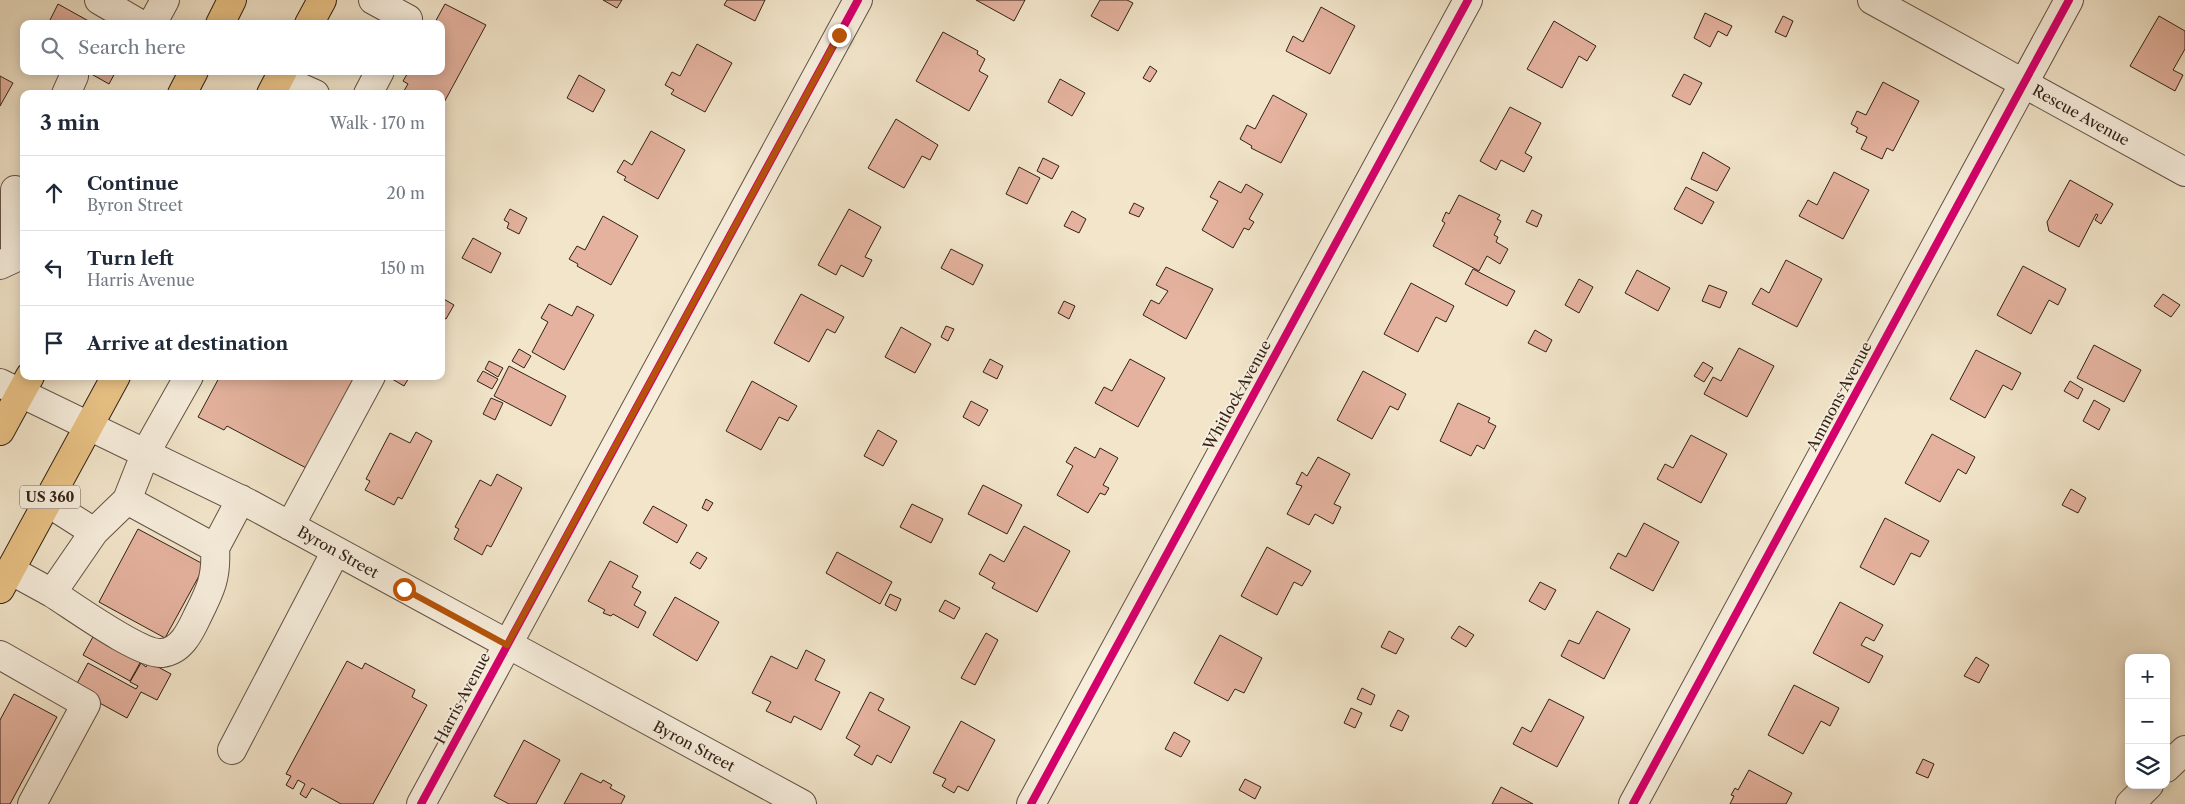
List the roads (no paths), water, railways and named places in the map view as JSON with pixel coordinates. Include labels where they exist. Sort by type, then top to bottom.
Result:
[{"type":"highway","points":[[222,20],[232,0]]},
{"type":"highway","points":[[311,20],[322,0]]},
{"type":"highway","points":[[184,90],[192,75]]},
{"type":"highway","name":"US 360","points":[[5,579],[114,380]]},
{"type":"highway","points":[[0,431],[17,384]]},
{"type":"street","points":[[99,0],[133,20]]},
{"type":"street","points":[[154,20],[165,0]]},
{"type":"street","points":[[373,0],[408,20]]},
{"type":"street","name":"Harris Avenue","points":[[421,804],[858,0]]},
{"type":"street","name":"Whitlock Avenue","points":[[1031,804],[1468,0]]},
{"type":"street","name":"Rescue Avenue","points":[[1872,0],[2185,172]]},
{"type":"street","name":"Ammons Avenue","points":[[1633,804],[2069,0]]},
{"type":"street","points":[[370,90],[378,75]]},
{"type":"street","points":[[278,81],[304,90]]},
{"type":"street","points":[[0,265],[15,258],[13,188]]},
{"type":"street","points":[[52,593],[94,532],[127,500],[146,452],[187,380]]},
{"type":"street","points":[[290,526],[369,380]]},
{"type":"street","name":"Byron Street","points":[[17,384],[89,424],[241,499],[802,804]]},
{"type":"street","points":[[5,579],[52,593],[137,646],[161,653],[177,646],[190,632],[215,577],[215,548],[241,499]]},
{"type":"street","points":[[127,500],[215,548]]},
{"type":"street","points":[[47,502],[94,532]]},
{"type":"street","points":[[232,750],[336,551]]},
{"type":"street","points":[[0,655],[86,704],[32,804]]},
{"type":"street","points":[[2170,764],[2185,750]]},
{"type":"street","points":[[2130,804],[2145,789]]}]
